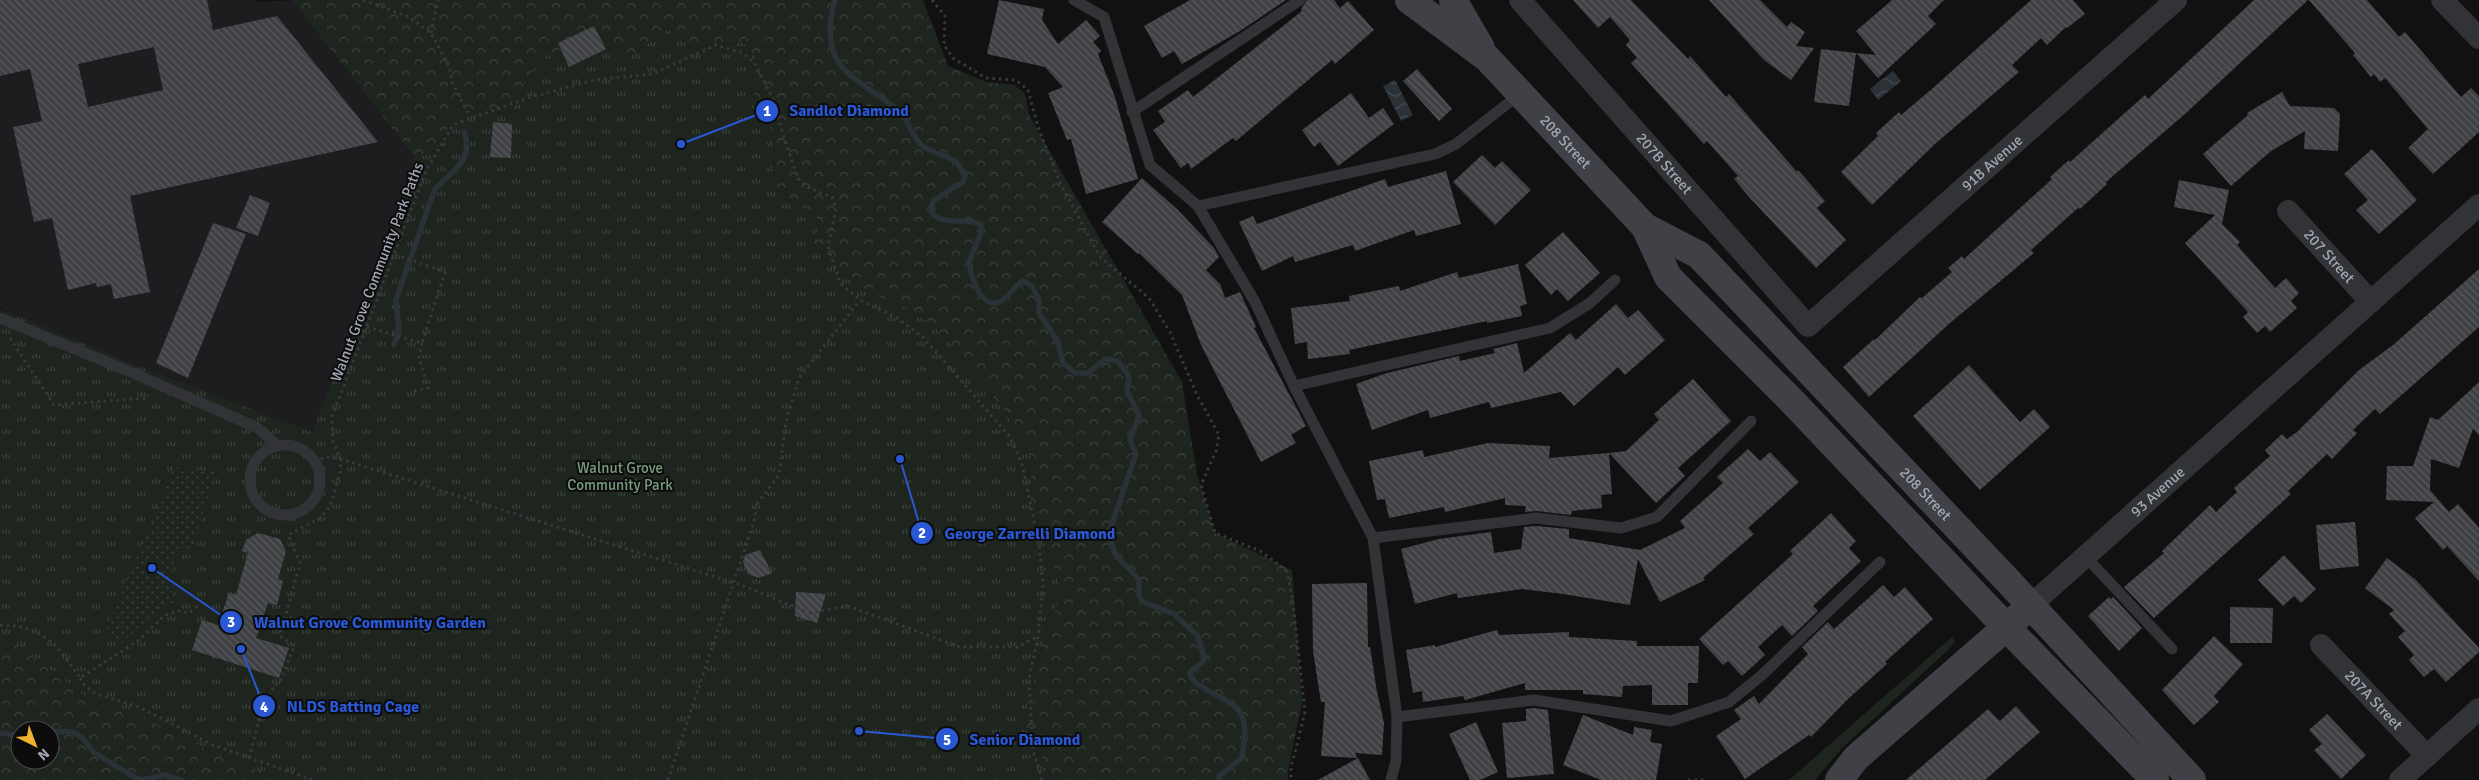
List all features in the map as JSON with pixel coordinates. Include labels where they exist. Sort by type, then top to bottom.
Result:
[{"type":"main road","name":"208 Street","points":[[1409,0],[1487,58],[1645,226],[1699,256],[2031,605],[2192,780]]},
{"type":"main road","name":"208 Street","points":[[1453,0],[1487,58]]},
{"type":"main road","name":"208 Street","points":[[1645,226],[1668,277],[1796,405],[2007,628],[2155,780]]},
{"type":"main road","name":"93 Avenue","points":[[1840,780],[1856,758],[2007,628],[2031,605]]},
{"type":"street","name":"207B Street","points":[[1520,0],[1808,326]]},
{"type":"street","name":"91B Avenue","points":[[1808,326],[2176,0]]},
{"type":"street","points":[[2442,0],[2479,38]]},
{"type":"street","name":"93 Avenue","points":[[2031,605],[2479,205]]},
{"type":"street","name":"207 Street","points":[[2288,211],[2371,302]]},
{"type":"street","name":"207A Street","points":[[2321,646],[2427,756]]},
{"type":"street","points":[[2400,780],[2477,714]]},
{"type":"lane","points":[[1074,0],[1104,17],[1150,165],[1198,206],[1255,302],[1294,386],[1374,538],[1397,717],[1396,761],[1391,780]]},
{"type":"lane","points":[[1132,112],[1300,0]]},
{"type":"lane","points":[[1198,206],[1435,154],[1456,144],[1520,93]]},
{"type":"lane","points":[[1294,386],[1550,328],[1590,303],[1615,280]]},
{"type":"lane","points":[[5,320],[153,381],[258,428],[277,445]]},
{"type":"lane","points":[[1374,538],[1536,518],[1621,528],[1639,523],[1657,517],[1751,422]]},
{"type":"lane","points":[[277,445],[298,447],[308,453],[315,462],[320,483],[317,495],[311,504],[291,515],[269,512],[260,506],[253,496],[249,475],[258,456],[277,445]]},
{"type":"lane","points":[[2086,556],[2172,649]]},
{"type":"lane","points":[[1397,717],[1534,700],[1671,721],[1729,702],[1762,675],[1880,562]]},
{"type":"path","points":[[363,0],[409,17],[431,33],[449,66],[452,82],[470,117]]},
{"type":"path","points":[[431,33],[438,0]]},
{"type":"path","points":[[932,0],[945,16],[944,45],[953,58],[986,78],[1016,80],[1028,90],[1038,127],[1061,185],[1100,257],[1149,298],[1170,332],[1197,396],[1219,435],[1216,451],[1201,485],[1215,533],[1260,551],[1286,570],[1292,595],[1305,712],[1290,768],[1291,780]]},
{"type":"path","name":"Walnut Grove Community Park Paths","points":[[249,758],[267,699],[274,685],[280,682],[294,646],[280,636],[300,563],[288,535],[320,518],[330,507],[340,473],[340,459],[333,442],[332,417],[426,172],[453,125],[470,117],[525,99],[594,80],[652,74],[716,45],[744,53],[755,64],[776,105],[783,135],[798,179],[809,188],[832,197],[836,208],[828,246],[840,283],[860,300],[897,318],[923,337],[1010,437],[1022,464],[1039,544],[1043,586],[1038,636],[1030,679],[1032,750],[1042,780]]},
{"type":"path","points":[[394,254],[445,272],[419,356],[428,388],[414,391]]},
{"type":"path","points":[[668,780],[756,515],[753,509],[778,475],[786,421],[799,378],[860,300]]},
{"type":"path","points":[[5,320],[6,332],[54,405],[147,398],[153,381]]},
{"type":"path","points":[[367,327],[422,343]]},
{"type":"path","points":[[315,462],[325,457],[340,459],[733,582],[810,613],[848,606],[960,647],[1018,647],[1038,636]]},
{"type":"path","points":[[80,678],[138,641],[164,616],[177,611],[189,613],[200,604]]},
{"type":"path","points":[[0,624],[14,625],[38,631],[54,645],[86,686],[96,694],[139,707],[214,745],[313,780]]},
{"type":"path","points":[[1688,780],[1690,778],[1706,780]]},
{"type":"shaded area","points":[[0,0],[255,0],[255,2],[292,0],[414,157],[411,176],[312,433],[14,316],[0,308]]},
{"type":"green space","points":[[292,0],[923,0],[948,66],[986,82],[1014,85],[1025,93],[1029,115],[1182,382],[1197,474],[1215,533],[1292,570],[1302,703],[1288,771],[1288,780],[1053,780],[1023,724],[1043,642],[1062,591],[1031,507],[1031,458],[1008,416],[943,334],[910,309],[867,292],[812,242],[821,221],[774,187],[773,134],[751,88],[757,60],[743,42],[695,51],[669,29],[627,58],[537,62],[513,114],[457,108],[437,154],[414,157]]},
{"type":"green space","name":"Walnut Grove Community Park","points":[[669,29],[695,51],[743,42],[757,60],[751,88],[773,134],[774,187],[821,221],[812,242],[867,291],[910,309],[943,334],[1008,416],[1031,458],[1031,507],[1062,591],[1043,642],[1023,724],[1053,780],[294,780],[247,767],[213,753],[176,732],[123,710],[90,700],[8,637],[0,638],[0,309],[144,368],[312,432],[411,176],[414,157],[437,154],[457,108],[513,114],[537,62],[592,30],[627,58]]},
{"type":"green space","points":[[174,467],[216,472],[193,546],[177,554],[167,583],[176,602],[160,607],[122,643],[105,632]]},
{"type":"green space","points":[[8,637],[90,700],[123,710],[176,732],[213,753],[294,780],[0,780],[0,638]]},
{"type":"green space","points":[[1952,637],[1955,642],[1949,649],[1842,748],[1815,780],[1789,780]]},
{"type":"water","points":[[1893,71],[1901,81],[1878,100],[1870,89]]},
{"type":"water","points":[[1395,80],[1413,115],[1401,121],[1383,86]]},
{"type":"building","points":[[0,0],[207,0],[213,30],[277,16],[378,142],[130,196],[150,292],[114,299],[111,284],[97,287],[96,283],[68,290],[52,218],[34,222],[13,127],[42,121],[30,69],[0,76]],"holes":[[[154,47],[163,90],[88,107],[78,64]]]},
{"type":"building","points":[[999,0],[1044,9],[1042,20],[1058,44],[1086,20],[1100,36],[1093,42],[1101,51],[1098,54],[1115,97],[1138,179],[1086,194],[1071,139],[1067,140],[1048,93],[1063,87],[1045,67],[987,54]]},
{"type":"building","points":[[1190,0],[1286,0],[1240,31],[1182,64],[1174,51],[1162,58],[1144,26]]},
{"type":"building","points":[[1307,0],[1334,0],[1340,8],[1348,1],[1374,30],[1335,64],[1332,60],[1236,141],[1233,138],[1191,169],[1188,163],[1181,168],[1153,130],[1165,122],[1158,111],[1188,90],[1193,97],[1302,11],[1301,9]]},
{"type":"building","points":[[1573,0],[1631,0],[1688,59],[1690,56],[1726,97],[1729,94],[1797,172],[1798,170],[1825,201],[1817,208],[1846,240],[1816,268],[1749,197],[1734,179],[1738,176],[1707,141],[1704,144],[1631,63],[1637,58],[1626,45],[1630,40],[1610,17],[1598,28]]},
{"type":"building","points":[[1709,0],[1760,0],[1787,27],[1791,22],[1805,32],[1796,46],[1814,48],[1791,80],[1764,60]]},
{"type":"building","points":[[1892,0],[1944,0],[1928,16],[1936,24],[1878,78],[1856,53],[1876,55],[1856,31]]},
{"type":"building","points":[[2031,0],[2073,0],[2085,14],[2066,27],[2047,45],[2041,38],[2012,65],[2019,72],[1935,144],[1872,205],[1841,172],[1878,136],[1876,133],[1899,112],[1901,115],[1933,88]]},
{"type":"building","points":[[2254,0],[2308,0],[2185,114],[2106,182],[2107,184],[2080,209],[2078,208],[2031,250],[2034,253],[1950,323],[1869,397],[1843,367],[1875,340],[1920,297],[1922,298],[1952,272],[1948,268],[1962,256],[1964,259],[2052,179],[2050,177],[2069,160],[2070,162],[2145,95],[2148,99]]},
{"type":"building","points":[[2309,0],[2367,0],[2399,37],[2405,32],[2461,97],[2471,88],[2479,96],[2479,132],[2433,174],[2408,148],[2428,129],[2385,78],[2380,82],[2374,74],[2371,77],[2353,55],[2355,53]]},
{"type":"building","points":[[594,26],[606,49],[569,67],[558,43]]},
{"type":"building","points":[[1821,49],[1856,53],[1849,106],[1814,102]]},
{"type":"building","points":[[1417,69],[1452,109],[1439,121],[1403,81]]},
{"type":"building","points":[[2282,92],[2290,106],[2334,108],[2340,114],[2338,151],[2304,149],[2305,131],[2271,151],[2231,186],[2203,154],[2248,115],[2247,113]]},
{"type":"building","points":[[1351,93],[1369,118],[1383,108],[1394,124],[1338,166],[1320,142],[1314,147],[1302,130]]},
{"type":"building","points":[[493,122],[512,124],[511,158],[490,157]]},
{"type":"building","points":[[2372,149],[2417,200],[2379,234],[2356,210],[2368,200],[2344,174]]},
{"type":"building","points":[[1482,155],[1495,168],[1502,161],[1531,190],[1495,225],[1453,182]]},
{"type":"building","points":[[1446,171],[1461,224],[1416,236],[1414,230],[1355,251],[1353,245],[1295,262],[1293,256],[1262,271],[1239,222],[1253,216],[1257,224],[1385,179],[1388,187]]},
{"type":"building","points":[[1142,178],[1178,210],[1214,248],[1219,257],[1206,270],[1220,284],[1225,298],[1240,292],[1256,327],[1254,328],[1306,426],[1291,435],[1296,443],[1261,462],[1201,345],[1182,295],[1139,253],[1102,222]]},
{"type":"building","points":[[2179,180],[2229,190],[2222,224],[2240,242],[2237,245],[2275,288],[2286,278],[2299,293],[2291,301],[2297,308],[2270,332],[2265,326],[2257,333],[2243,317],[2248,312],[2185,243],[2215,215],[2174,207]]},
{"type":"building","points":[[250,195],[270,203],[258,236],[236,228]]},
{"type":"building","points":[[213,223],[246,234],[188,378],[156,363]]},
{"type":"building","points":[[1563,232],[1600,273],[1568,301],[1557,289],[1551,295],[1525,265]]},
{"type":"building","points":[[1518,264],[1527,304],[1520,306],[1522,316],[1487,323],[1487,321],[1349,350],[1350,354],[1308,359],[1307,342],[1295,344],[1291,308],[1350,301],[1349,296],[1399,286],[1400,291],[1457,272],[1459,278]]},
{"type":"building","points":[[2479,269],[2479,327],[2380,414],[2375,409],[2353,430],[2357,433],[2332,459],[2327,454],[2288,491],[2291,494],[2154,618],[2124,587],[2164,553],[2162,551],[2210,505],[2216,512],[2237,492],[2234,488],[2270,456],[2265,450],[2282,434],[2287,439],[2297,432],[2359,370],[2393,345]]},
{"type":"building","points":[[1616,304],[1628,318],[1638,310],[1665,340],[1625,375],[1618,367],[1574,406],[1561,392],[1491,408],[1489,402],[1430,418],[1428,410],[1372,430],[1356,384],[1387,373],[1459,356],[1460,361],[1495,353],[1493,349],[1517,343],[1524,373],[1570,333],[1576,340]]},
{"type":"building","points":[[1969,365],[2020,422],[2034,409],[2050,427],[1980,490],[1913,416]]},
{"type":"building","points":[[1693,379],[1731,421],[1678,468],[1685,476],[1656,503],[1609,453],[1626,451],[1659,420],[1654,414]]},
{"type":"building","points":[[2479,382],[2479,435],[2473,429],[2459,468],[2431,459],[2430,490],[2449,512],[2458,504],[2479,528],[2479,581],[2447,546],[2443,550],[2415,518],[2434,502],[2386,500],[2387,466],[2413,466],[2430,417],[2438,420]]},
{"type":"building","points":[[1488,443],[1550,446],[1549,458],[1609,453],[1612,494],[1601,495],[1602,508],[1572,511],[1571,515],[1537,511],[1525,512],[1526,506],[1505,505],[1505,498],[1445,512],[1444,507],[1389,518],[1385,499],[1377,500],[1369,461],[1423,450],[1424,457]]},
{"type":"building","points":[[1748,449],[1760,461],[1770,452],[1799,482],[1748,528],[1754,534],[1703,578],[1705,580],[1660,602],[1638,559],[1630,605],[1522,589],[1458,598],[1457,593],[1415,604],[1401,549],[1439,539],[1491,532],[1494,553],[1521,549],[1524,527],[1536,526],[1569,529],[1569,538],[1640,550],[1685,528],[1680,521],[1723,483],[1717,477]]},
{"type":"building","points":[[1831,513],[1856,541],[1849,548],[1861,561],[1813,606],[1818,611],[1792,636],[1782,625],[1758,647],[1765,655],[1742,676],[1728,661],[1723,665],[1699,639],[1793,554],[1790,551]]},
{"type":"building","points":[[2355,522],[2359,566],[2320,570],[2316,525]]},
{"type":"building","points":[[258,533],[280,539],[286,551],[278,579],[283,581],[277,605],[268,603],[256,638],[289,648],[279,678],[192,650],[202,620],[218,625],[229,593],[236,595],[248,553],[242,551],[246,540]]},
{"type":"building","points":[[760,550],[772,573],[759,578],[748,574],[743,562],[745,555]]},
{"type":"building","points":[[2284,555],[2316,589],[2301,603],[2294,596],[2283,606],[2258,580]]},
{"type":"building","points":[[2387,558],[2416,580],[2479,648],[2479,652],[2446,682],[2434,669],[2424,677],[2409,660],[2414,655],[2398,637],[2405,631],[2389,614],[2394,610],[2365,588]]},
{"type":"building","points":[[1367,583],[1368,647],[1370,647],[1384,723],[1382,755],[1355,753],[1357,758],[1321,756],[1325,702],[1321,702],[1313,651],[1312,584]]},
{"type":"building","points":[[1883,585],[1894,597],[1905,587],[1933,619],[1885,662],[1887,664],[1849,698],[1811,737],[1809,735],[1745,779],[1716,736],[1741,719],[1734,710],[1754,696],[1759,704],[1808,654],[1802,647],[1828,622],[1834,629]]},
{"type":"building","points":[[796,592],[826,594],[817,623],[795,616]]},
{"type":"building","points":[[2109,597],[2111,599],[2113,597],[2142,628],[2119,651],[2088,616]]},
{"type":"building","points":[[2230,607],[2273,608],[2272,643],[2230,643]]},
{"type":"building","points":[[1497,630],[1499,635],[1569,632],[1569,637],[1637,641],[1637,646],[1699,646],[1698,683],[1688,683],[1688,705],[1652,705],[1652,685],[1623,686],[1622,697],[1583,694],[1583,690],[1525,690],[1525,683],[1465,700],[1463,696],[1423,702],[1422,691],[1413,693],[1406,650],[1435,645],[1435,647]]},
{"type":"building","points":[[2214,636],[2243,664],[2214,696],[2219,702],[2194,725],[2162,690]]},
{"type":"building","points":[[2016,706],[2040,732],[1985,780],[1906,780],[1988,709],[2000,721]]},
{"type":"building","points":[[1526,709],[1548,710],[1554,774],[1507,778],[1502,723],[1526,721]]},
{"type":"building","points":[[2327,714],[2366,755],[2341,779],[2314,750],[2322,744],[2309,730]]},
{"type":"building","points":[[1583,715],[1633,735],[1634,727],[1652,730],[1650,742],[1662,744],[1656,780],[1601,780],[1563,765]]},
{"type":"building","points":[[1476,722],[1498,772],[1480,780],[1470,780],[1449,734]]},
{"type":"building","points":[[1358,758],[1370,780],[1318,780]]},
{"type":"waterway","points":[[835,0],[830,23],[831,41],[835,56],[843,68],[898,110],[913,134],[924,147],[952,159],[961,168],[965,176],[963,182],[933,201],[931,211],[935,216],[947,221],[969,221],[981,225],[981,233],[969,262],[972,276],[979,292],[989,302],[996,303],[1003,300],[1018,284],[1024,281],[1032,286],[1039,300],[1039,313],[1058,342],[1063,363],[1075,373],[1088,373],[1105,359],[1118,361],[1127,373],[1129,379],[1127,391],[1139,415],[1130,440],[1136,454],[1110,530],[1111,540],[1115,554],[1139,580],[1139,596],[1143,602],[1174,614],[1198,636],[1204,658],[1203,662],[1190,672],[1191,678],[1240,712],[1244,723],[1245,735],[1242,758],[1219,776],[1219,780]]},
{"type":"waterway","points":[[394,345],[399,331],[396,300],[434,191],[463,160],[466,152],[464,132]]},
{"type":"waterway","points":[[60,731],[72,732],[83,738],[93,752],[134,777],[142,780],[164,775],[181,780]]},
{"type":"waterway","points":[[0,733],[10,734]]},
{"type":"place","name":"Sandlot Diamond","points":[[681,144]]},
{"type":"place","name":"George Zarrelli Diamond","points":[[900,459]]},
{"type":"place","name":"Walnut Grove Community Garden","points":[[152,568]]},
{"type":"place","name":"NLDS Batting Cage","points":[[241,649]]},
{"type":"place","name":"Senior Diamond","points":[[859,731]]}]
